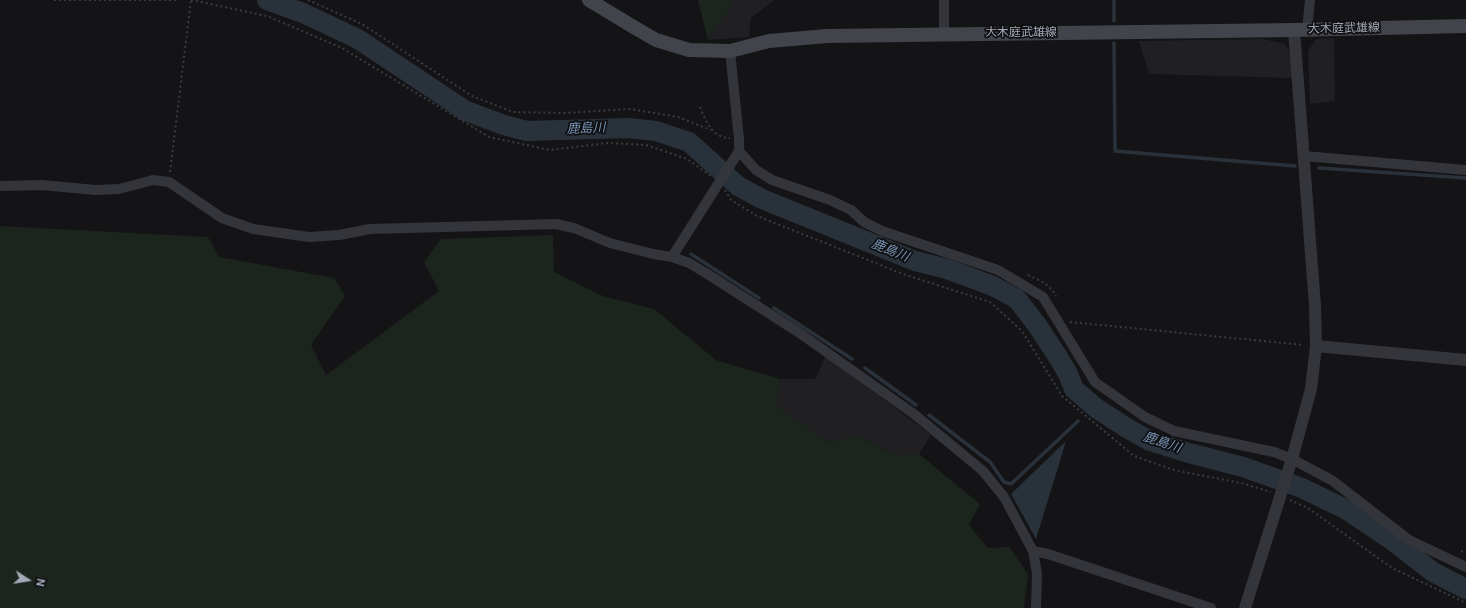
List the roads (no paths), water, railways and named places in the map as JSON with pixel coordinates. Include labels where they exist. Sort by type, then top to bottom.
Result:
[{"type":"main road","name":"大木庭武雄線","points":[[589,0],[656,40],[689,50],[730,51],[769,42],[827,36],[1301,30],[1466,26]]},
{"type":"street","points":[[944,0],[944,34]]},
{"type":"street","points":[[1245,608],[1292,460],[1311,389],[1316,346],[1315,298],[1304,156],[1301,30],[1310,0]]},
{"type":"street","points":[[672,257],[738,153],[739,138],[730,51]]},
{"type":"street","points":[[738,153],[756,170],[772,180],[830,200],[851,210],[864,222],[882,231],[998,270],[1043,297],[1095,382],[1145,417],[1174,431],[1274,452],[1292,460],[1333,481],[1409,540],[1466,567]]},
{"type":"street","points":[[1304,156],[1466,170]]},
{"type":"street","points":[[0,186],[42,185],[95,190],[119,189],[153,180],[169,182],[222,218],[253,229],[309,237],[339,235],[370,229],[556,224],[574,228],[610,243],[653,254],[672,257],[689,263],[709,274],[798,332],[914,414],[983,471],[1004,497],[1033,551],[1037,574],[1036,608]]},
{"type":"street","points":[[1316,346],[1466,360]]},
{"type":"street","points":[[1033,551],[1048,554],[1211,608]]},
{"type":"waterway","name":"鹿島川","points":[[267,0],[303,13],[358,39],[466,111],[504,125],[527,131],[628,128],[656,131],[689,142],[738,186],[762,199],[915,261],[947,269],[993,286],[1017,299],[1037,325],[1058,357],[1068,374],[1074,389],[1096,408],[1127,428],[1150,441],[1243,467],[1302,488],[1347,510],[1393,541],[1433,572],[1466,589]]},
{"type":"waterway","points":[[1114,0],[1114,21]]},
{"type":"waterway","points":[[1114,43],[1115,151],[1295,166]]},
{"type":"waterway","points":[[1319,168],[1466,178]]},
{"type":"waterway","points":[[691,254],[759,298]]},
{"type":"waterway","points":[[774,308],[852,359]]},
{"type":"waterway","points":[[865,368],[916,405]]},
{"type":"waterway","name":"鹿島川","points":[[1089,412],[1096,408]]},
{"type":"waterway","points":[[929,415],[990,462],[1004,482],[1011,484],[1078,421]]}]
